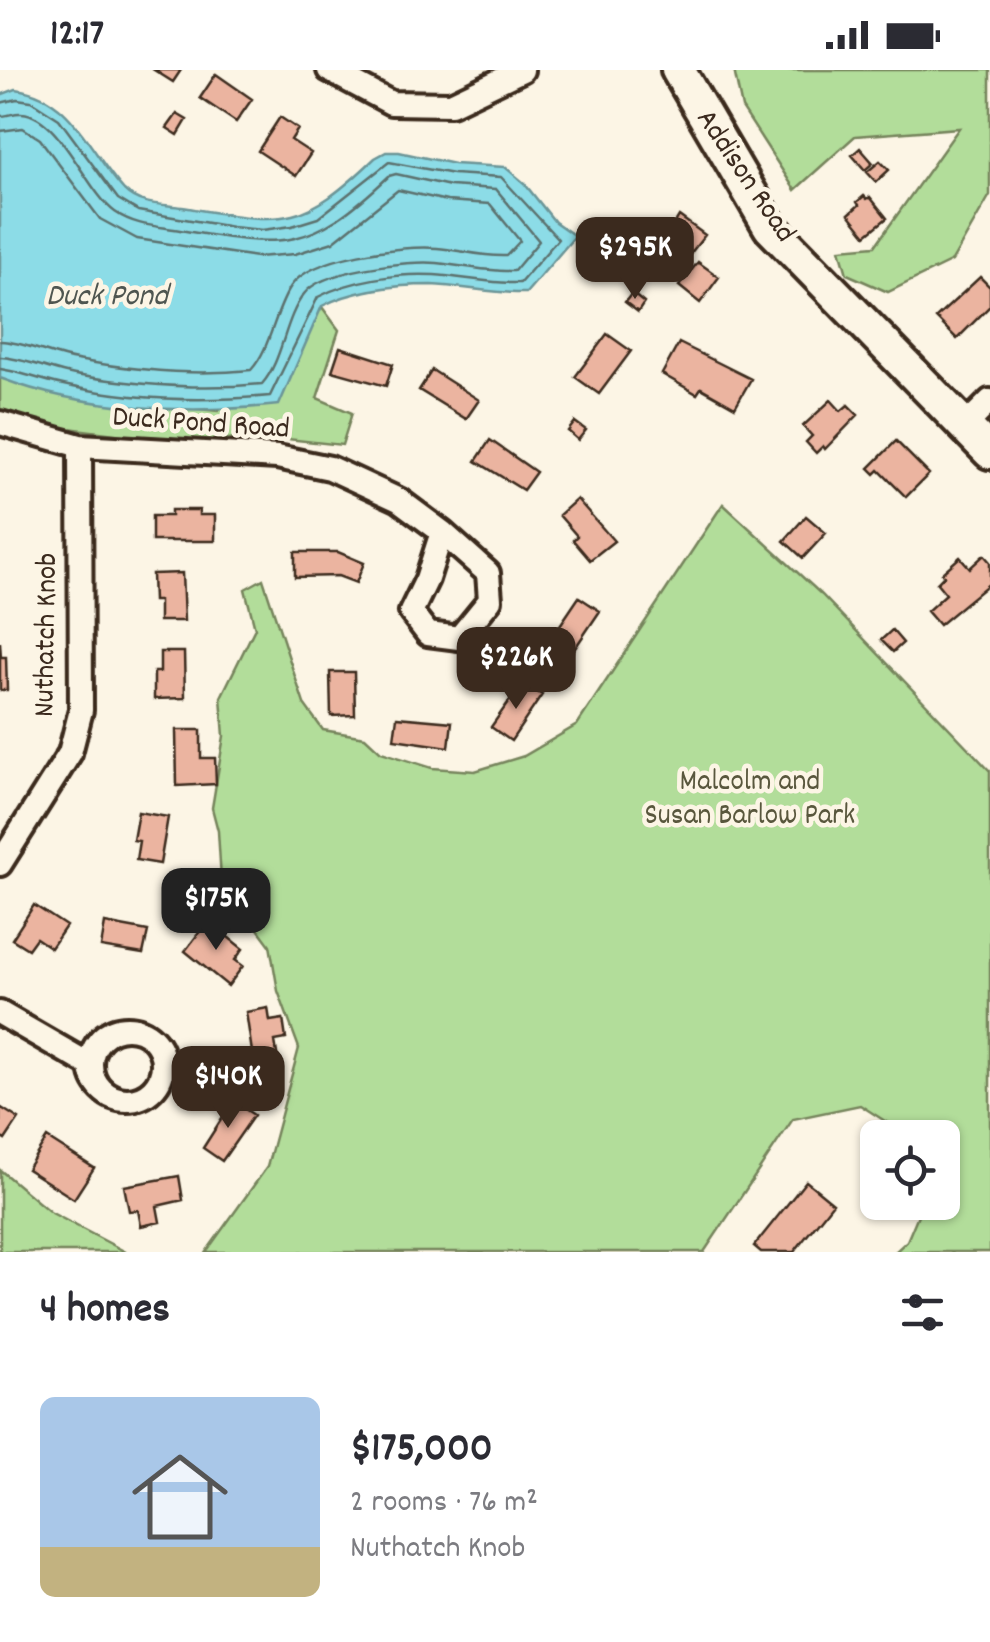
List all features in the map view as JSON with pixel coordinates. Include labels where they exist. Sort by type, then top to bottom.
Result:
[{"type":"main road","name":"Addison Road","points":[[678,70],[770,227],[990,452]]},
{"type":"street","points":[[329,70],[390,103],[451,104],[522,70]]},
{"type":"street","points":[[965,426],[990,400]]},
{"type":"street","name":"Duck Pond Road","points":[[0,423],[80,446],[276,457],[330,468],[399,500],[442,532],[488,573],[490,600],[460,638],[428,634],[411,612],[442,532]]},
{"type":"street","name":"Nuthatch Knob","points":[[0,864],[70,754],[81,710],[80,446]]},
{"type":"street","points":[[0,1013],[90,1065]]},
{"type":"green space","points":[[734,70],[990,70],[990,195],[952,261],[888,292],[847,274],[840,249],[875,246],[959,128],[855,136],[795,190],[742,108]]},
{"type":"green space","points":[[322,307],[339,330],[317,398],[352,413],[342,445],[250,435],[218,441],[123,435],[44,425],[0,411],[0,378],[70,397],[218,411]]},
{"type":"green space","name":"Malcolm and Susan Barlow Park","points":[[723,504],[822,595],[990,771],[990,1252],[895,1252],[907,1241],[916,1220],[960,1220],[960,1120],[883,1120],[860,1105],[793,1119],[704,1252],[206,1252],[267,1167],[299,1048],[278,991],[270,945],[221,879],[218,831],[212,808],[224,736],[221,697],[255,628],[245,589],[263,579],[304,704],[323,730],[365,737],[381,752],[432,768],[475,771],[524,756],[577,725]]},
{"type":"green space","points":[[0,1170],[50,1212],[126,1252],[0,1252]]},
{"type":"water","name":"Duck Pond","points":[[16,89],[36,94],[66,114],[124,190],[144,202],[244,216],[287,216],[326,199],[375,158],[386,152],[399,152],[454,164],[505,167],[524,183],[555,222],[575,236],[526,293],[404,286],[361,292],[322,306],[279,405],[210,409],[138,407],[33,389],[0,378],[0,95]]},
{"type":"building","points":[[154,70],[181,70],[173,82]]},
{"type":"building","points":[[216,74],[252,99],[236,122],[200,98]]},
{"type":"building","points":[[177,114],[187,120],[178,135],[167,128]]},
{"type":"building","points":[[280,117],[298,129],[291,140],[311,153],[296,176],[258,151]]},
{"type":"building","points":[[860,148],[873,163],[865,170],[852,155]]},
{"type":"building","points":[[880,161],[889,170],[876,182],[867,172]]},
{"type":"building","points":[[864,196],[870,197],[887,218],[866,235],[849,214]]},
{"type":"building","points":[[679,216],[705,235],[680,267],[663,253],[669,244],[664,241]]},
{"type":"building","points":[[698,262],[719,277],[700,303],[679,286]]},
{"type":"building","points":[[980,277],[990,287],[990,306],[957,339],[936,318]]},
{"type":"building","points":[[632,293],[644,303],[638,312],[625,302]]},
{"type":"building","points":[[607,334],[631,351],[599,394],[575,377]]},
{"type":"building","points":[[679,343],[751,379],[735,407],[701,388],[697,394],[662,374]]},
{"type":"building","points":[[340,347],[393,364],[386,386],[332,371]]},
{"type":"building","points":[[432,370],[479,400],[466,419],[419,390]]},
{"type":"building","points":[[831,400],[841,411],[848,405],[858,415],[825,449],[823,446],[816,453],[806,442],[812,436],[803,426]]},
{"type":"building","points":[[575,422],[586,430],[578,440],[568,431]]},
{"type":"building","points":[[490,440],[536,472],[523,490],[476,461]]},
{"type":"building","points":[[896,441],[929,474],[906,497],[879,470],[875,474],[869,468]]},
{"type":"building","points":[[577,499],[614,541],[590,560],[559,515]]},
{"type":"building","points":[[171,510],[199,510],[199,515],[215,515],[215,541],[152,541],[152,516],[171,516]]},
{"type":"building","points":[[806,516],[826,533],[803,558],[784,541]]},
{"type":"building","points":[[295,552],[338,552],[364,563],[356,583],[338,576],[295,577]]},
{"type":"building","points":[[984,555],[990,562],[990,583],[939,625],[927,611],[946,594],[937,583],[944,576],[942,573],[960,557],[970,568]]},
{"type":"building","points":[[182,573],[184,621],[159,621],[152,574]]},
{"type":"building","points":[[579,597],[600,611],[569,657],[548,643]]},
{"type":"building","points":[[892,630],[903,643],[893,652],[881,640]]},
{"type":"building","points":[[0,642],[1,657],[6,657],[7,690],[0,690]]},
{"type":"building","points":[[160,652],[184,652],[185,698],[154,699],[154,672],[160,672]]},
{"type":"building","points":[[330,672],[354,672],[355,715],[331,716]]},
{"type":"building","points":[[522,683],[542,695],[511,741],[491,727]]},
{"type":"building","points":[[397,717],[452,722],[449,747],[394,739]]},
{"type":"building","points":[[176,730],[201,730],[201,758],[215,758],[216,784],[177,786]]},
{"type":"building","points":[[138,812],[168,817],[160,864],[136,860],[139,841],[133,840]]},
{"type":"building","points":[[34,905],[66,926],[51,948],[36,938],[28,949],[12,939]]},
{"type":"building","points":[[208,921],[243,949],[235,960],[243,966],[228,986],[185,951]]},
{"type":"building","points":[[105,923],[148,931],[143,954],[101,947]]},
{"type":"building","points":[[268,1008],[270,1021],[283,1019],[286,1039],[275,1041],[279,1067],[255,1072],[246,1012]]},
{"type":"building","points":[[233,1101],[254,1115],[222,1161],[203,1148]]},
{"type":"building","points":[[0,1107],[19,1119],[5,1140],[0,1137]]},
{"type":"building","points":[[47,1138],[94,1168],[74,1199],[27,1169]]},
{"type":"building","points":[[179,1176],[183,1200],[157,1206],[160,1222],[141,1226],[138,1210],[129,1211],[124,1186]]},
{"type":"building","points":[[806,1181],[833,1203],[794,1252],[761,1252],[754,1246]]}]
